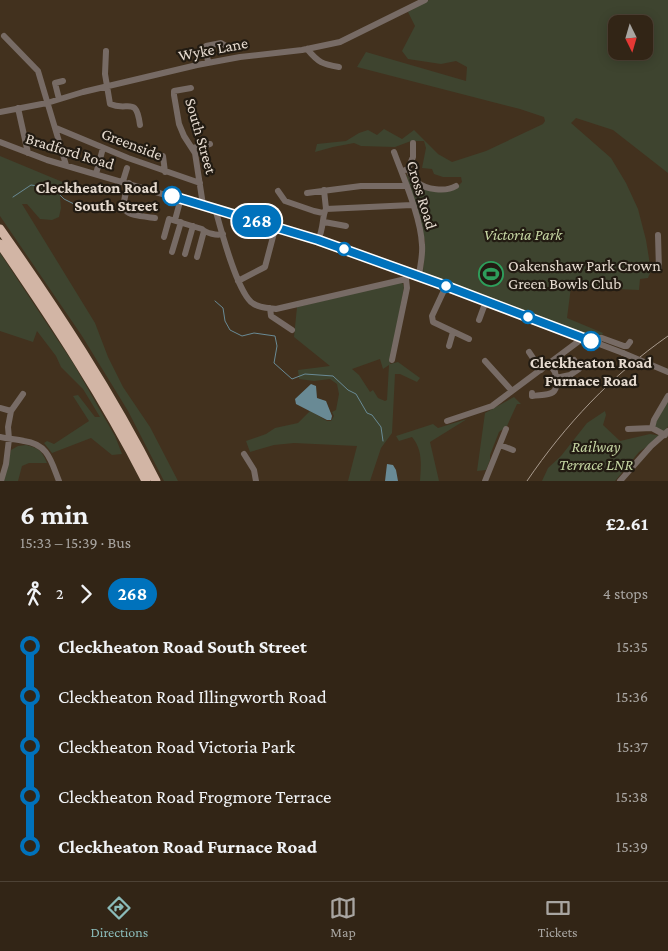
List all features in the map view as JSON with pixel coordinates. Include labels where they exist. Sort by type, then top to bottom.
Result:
[{"type":"highway","points":[[0,229],[80,346],[121,415],[156,481]]},
{"type":"highway","points":[[0,244],[82,366],[116,423],[146,481]]},
{"type":"street","name":"Wyke Lane","points":[[0,112],[47,103],[208,63],[240,57],[308,49],[348,39],[425,0]]},
{"type":"street","points":[[4,36],[38,71],[66,165]]},
{"type":"street","points":[[208,63],[206,46],[221,42],[226,46]]},
{"type":"street","points":[[308,49],[316,60],[322,64],[340,67]]},
{"type":"street","points":[[106,51],[105,74],[110,104],[117,107],[132,106],[137,110],[140,125]]},
{"type":"street","points":[[59,99],[55,83],[63,81]]},
{"type":"street","name":"South Street","points":[[191,88],[174,91],[179,124],[184,136],[193,148],[203,205]]},
{"type":"street","points":[[18,108],[28,153]]},
{"type":"street","name":"Greenside","points":[[56,128],[165,172],[200,183]]},
{"type":"street","name":"Bradford Road","points":[[0,142],[66,165],[318,240],[407,275],[419,276],[486,301],[668,372]]},
{"type":"street","points":[[413,143],[413,157],[404,170],[421,185],[451,190],[456,186]]},
{"type":"street","points":[[193,148],[210,144]]},
{"type":"street","points":[[96,174],[103,148]]},
{"type":"street","name":"Cross Road","points":[[394,152],[404,170],[420,230],[422,246],[419,276]]},
{"type":"street","points":[[163,156],[165,172]]},
{"type":"street","points":[[127,168],[123,204],[125,210],[130,214],[155,218]]},
{"type":"street","points":[[307,193],[375,185],[407,186]]},
{"type":"street","points":[[318,240],[324,222],[324,190]]},
{"type":"street","points":[[278,191],[285,201],[314,211],[412,205]]},
{"type":"street","points":[[172,252],[175,221],[181,198]]},
{"type":"street","points":[[215,208],[238,281],[251,303],[261,308],[276,309],[407,275],[407,288],[392,360]]},
{"type":"street","points":[[175,221],[204,231],[219,235],[223,234]]},
{"type":"street","points":[[164,236],[175,221]]},
{"type":"street","points":[[324,222],[346,226]]},
{"type":"street","points":[[185,254],[193,226]]},
{"type":"street","points":[[197,257],[204,231]]},
{"type":"street","points":[[238,281],[265,267],[269,240],[274,233]]},
{"type":"street","points":[[658,235],[659,270]]},
{"type":"street","points":[[659,252],[668,252]]},
{"type":"street","points":[[446,286],[432,316],[433,322],[469,339]]},
{"type":"street","points":[[479,320],[486,301]]},
{"type":"street","points":[[270,308],[271,316],[292,330]]},
{"type":"street","points":[[449,346],[453,332]]},
{"type":"street","points":[[447,421],[492,406],[583,338]]},
{"type":"street","points":[[598,344],[600,338],[624,346],[629,345],[630,342]]},
{"type":"street","points":[[530,352],[541,370]]},
{"type":"street","points":[[556,378],[579,369],[574,360]]},
{"type":"street","points":[[485,361],[512,391]]},
{"type":"street","points":[[532,393],[532,396],[559,391],[555,372],[549,363]]},
{"type":"street","points":[[0,481],[6,464],[9,439],[8,428],[12,411],[23,394]]},
{"type":"street","points":[[652,428],[654,420],[668,396]]},
{"type":"street","points":[[0,408],[12,411]]},
{"type":"street","points":[[620,481],[651,446],[666,433],[652,428],[628,429]]},
{"type":"street","points":[[485,481],[506,429]]},
{"type":"street","points":[[0,437],[26,441],[40,446],[50,457],[59,481]]},
{"type":"street","points":[[500,445],[513,450]]},
{"type":"street","points":[[244,454],[254,470],[256,481]]},
{"type":"green space","name":"Victoria Park","points":[[429,0],[668,0],[668,173],[613,130],[576,118],[571,123],[611,158],[626,183],[638,209],[651,271],[648,278],[640,279],[639,290],[571,287],[567,318],[603,333],[601,337],[596,339],[424,273],[425,241],[406,174],[417,186],[428,190],[456,188],[462,182],[461,177],[443,177],[434,174],[432,169],[422,168],[426,148],[424,141],[411,141],[395,147],[361,146],[354,143],[315,152],[317,144],[346,141],[368,130],[377,135],[384,129],[402,139],[414,130],[438,154],[452,162],[486,151],[543,124],[545,121],[544,117],[520,109],[357,67],[366,52],[466,81],[467,67],[456,61],[441,64],[408,59],[402,51],[415,26],[408,12]]},
{"type":"green space","points":[[0,156],[65,183],[60,197],[61,208],[59,217],[52,220],[40,219],[27,204],[22,204],[95,323],[108,357],[123,387],[150,427],[178,481],[164,481],[128,411],[82,336],[0,216]]},
{"type":"green space","points":[[0,253],[73,363],[115,436],[122,454],[112,455],[91,438],[52,453],[44,443],[47,441],[54,444],[89,421],[73,396],[78,395],[95,417],[100,417],[83,389],[61,367],[56,356],[37,331],[33,342],[0,331]]},
{"type":"green space","points":[[402,282],[404,287],[390,364],[398,362],[420,378],[417,382],[400,374],[395,374],[392,433],[381,448],[370,481],[348,481],[357,446],[294,443],[274,445],[250,452],[246,441],[266,434],[275,428],[298,423],[310,411],[327,421],[331,421],[334,416],[332,412],[336,410],[339,394],[337,384],[330,379],[314,381],[299,379],[298,370],[330,366],[294,337],[297,307]],"holes":[[[380,359],[383,369],[389,365],[387,400],[385,401],[378,398],[373,390],[370,392],[359,375],[352,369]]]},
{"type":"green space","points":[[514,397],[521,404],[517,404],[507,426],[499,432],[486,470],[477,471],[485,413]]},
{"type":"green space","points":[[668,401],[668,426],[664,433],[655,427],[655,422]]},
{"type":"green space","name":"Railway Terrace LNR","points":[[605,411],[606,415],[603,425],[620,441],[650,434],[662,436],[639,452],[615,481],[542,481],[548,468],[561,456],[587,423]]},
{"type":"green space","points":[[467,419],[430,442],[439,481],[420,481],[420,458],[416,442],[412,437],[399,441],[396,436],[433,424],[438,428]]},
{"type":"green space","points":[[26,445],[39,450],[47,463],[29,463],[22,466],[18,481],[3,481],[11,450],[18,446]]},
{"type":"water","points":[[311,384],[316,386],[317,398],[326,401],[332,416],[331,420],[327,420],[296,404],[295,399]]},
{"type":"water","points":[[387,464],[393,465],[398,481],[385,481]]},
{"type":"waterway","points":[[13,197],[31,185],[45,187],[76,205],[95,206]]},
{"type":"waterway","points":[[215,301],[223,308],[225,321],[230,330],[242,336],[254,333],[275,336],[277,346],[274,363],[292,379],[305,374],[333,376],[348,390],[356,394],[367,413],[372,415],[381,427],[383,441]]},
{"type":"railway","points":[[527,481],[557,440],[591,402],[628,367],[668,336]]},
{"type":"bus line","name":"268","points":[[172,196],[318,240],[591,341]]},
{"type":"place","name":"Cleckheaton Road South Street","points":[[172,196]]},
{"type":"place","name":"Oakenshaw Park Crown Green Bowls Club","points":[[491,274]]},
{"type":"place","name":"Cleckheaton Road Furnace Road","points":[[591,341]]}]
